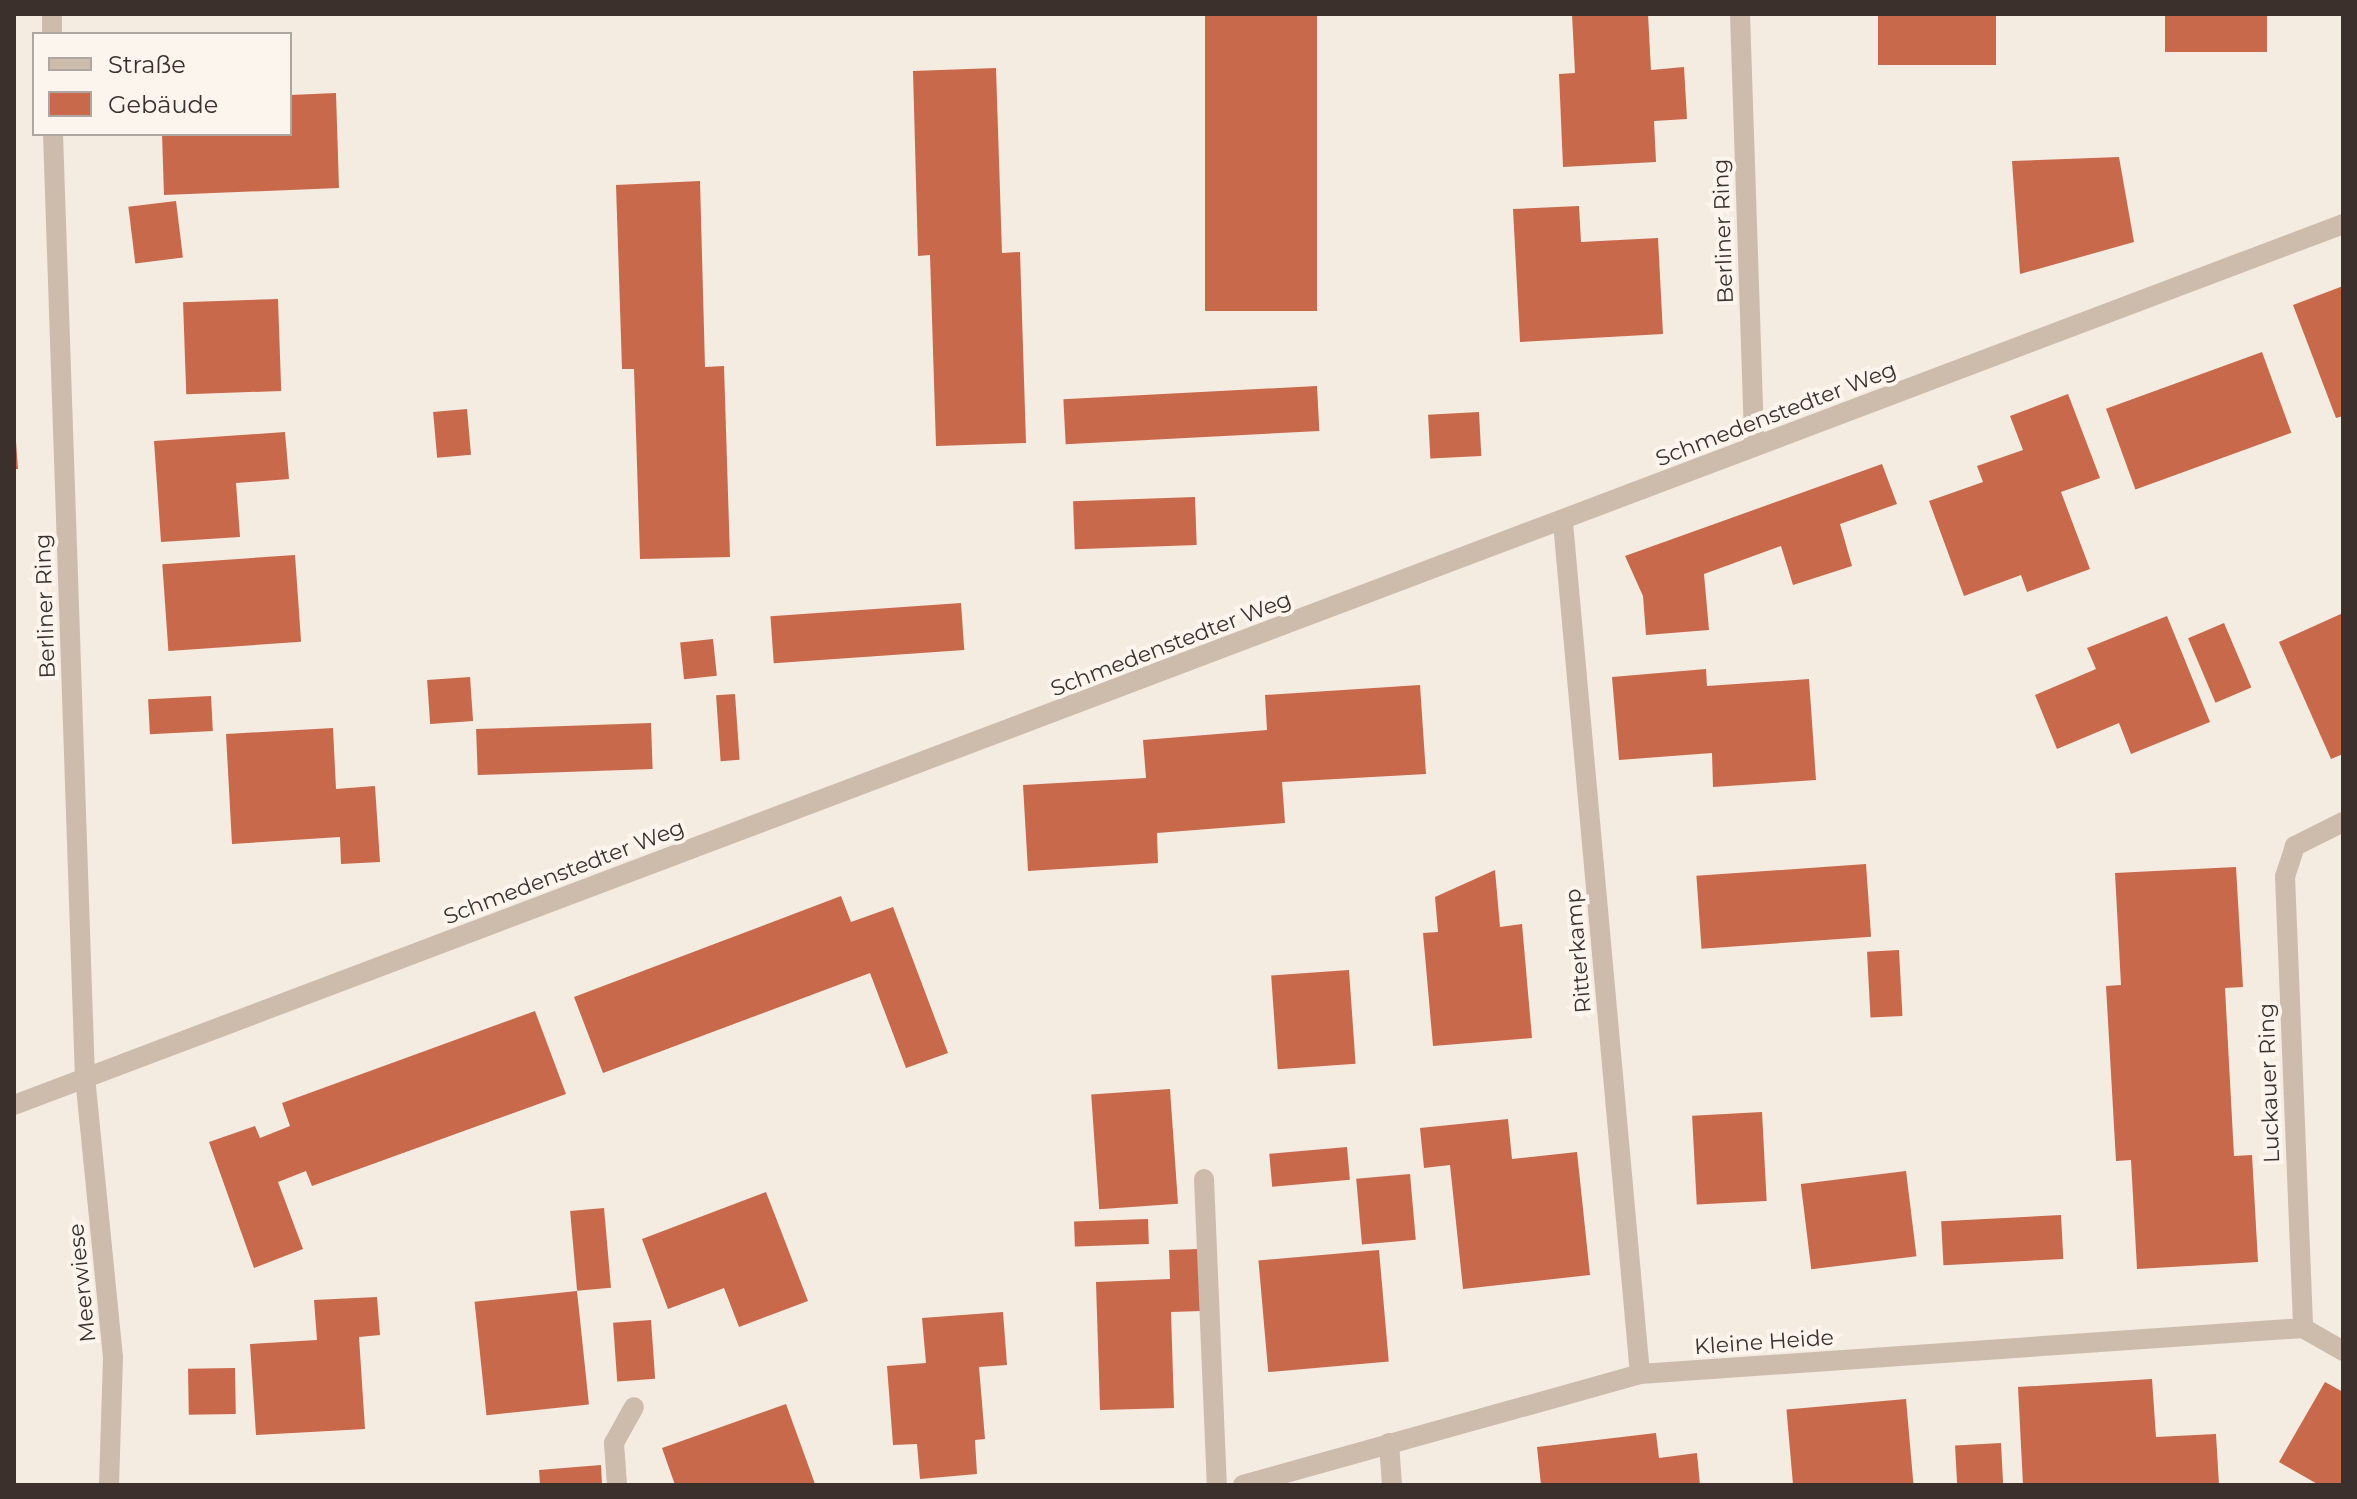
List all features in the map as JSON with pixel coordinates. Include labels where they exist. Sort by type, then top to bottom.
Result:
[{"type":"street","name":"Berliner Ring","points":[[1740,14],[1754,447]]},
{"type":"street","name":"Berliner Ring","points":[[53,136],[85,1077]]},
{"type":"street","name":"Schmedenstedter Weg","points":[[14,1105],[1563,523],[1754,447],[2343,224]]},
{"type":"street","name":"Ritterkamp","points":[[1563,523],[1640,1374]]},
{"type":"street","name":"Luckauer Ring","points":[[2303,1328],[2285,876],[2295,846],[2343,822]]},
{"type":"street","name":"Meerwiese","points":[[85,1077],[113,1358],[109,1485]]},
{"type":"street","points":[[1204,1179],[1217,1485]]},
{"type":"street","name":"Kleine Heide","points":[[1243,1485],[1640,1374],[2303,1328]]},
{"type":"street","points":[[2303,1328],[2343,1351]]},
{"type":"street","points":[[617,1485],[614,1443],[634,1407]]},
{"type":"street","points":[[1389,1443],[1392,1485]]},
{"type":"building","points":[[1205,14],[1317,14],[1317,311],[1205,311]]},
{"type":"building","points":[[1572,14],[1648,14],[1651,70],[1684,67],[1687,119],[1654,121],[1656,162],[1563,167],[1559,74],[1575,73]]},
{"type":"building","points":[[1878,14],[1996,14],[1996,65],[1878,65]]},
{"type":"building","points":[[2165,14],[2267,14],[2267,52],[2165,52]]},
{"type":"building","points":[[996,68],[1002,253],[1020,252],[1026,443],[936,446],[930,255],[918,256],[913,71]]},
{"type":"building","points":[[336,93],[339,188],[164,195],[162,136],[292,136],[292,95]]},
{"type":"building","points":[[2119,157],[2134,242],[2020,274],[2012,161]]},
{"type":"building","points":[[700,181],[705,367],[724,366],[730,557],[640,559],[634,369],[622,369],[616,185]]},
{"type":"building","points":[[176,201],[183,258],[135,263],[128,207]]},
{"type":"building","points":[[1579,206],[1581,242],[1658,238],[1663,334],[1520,342],[1513,209]]},
{"type":"building","points":[[2343,286],[2343,416],[2336,418],[2293,305]]},
{"type":"building","points":[[278,299],[281,391],[186,394],[183,302]]},
{"type":"building","points":[[2262,352],[2291,433],[2135,490],[2106,409]]},
{"type":"building","points":[[1317,386],[1319,431],[1066,444],[1063,399]]},
{"type":"building","points":[[2068,394],[2100,478],[2061,492],[2090,569],[2027,592],[2021,575],[1964,596],[1929,501],[1983,482],[1977,466],[2023,450],[2010,416]]},
{"type":"building","points":[[467,409],[471,455],[437,458],[433,412]]},
{"type":"building","points":[[1479,412],[1481,456],[1430,459],[1428,415]]},
{"type":"building","points":[[285,432],[289,479],[236,483],[240,537],[161,542],[154,441]]},
{"type":"building","points":[[16,441],[18,469],[14,469]]},
{"type":"building","points":[[1882,464],[1897,504],[1840,524],[1852,566],[1793,585],[1781,546],[1704,574],[1709,630],[1646,635],[1643,596],[1625,556]]},
{"type":"building","points":[[1195,497],[1197,545],[1075,549],[1073,501]]},
{"type":"building","points":[[295,555],[301,642],[168,651],[162,564]]},
{"type":"building","points":[[961,603],[964,650],[774,663],[770,616]]},
{"type":"building","points":[[2343,613],[2343,754],[2331,759],[2279,642]]},
{"type":"building","points":[[2167,616],[2210,722],[2131,754],[2119,723],[2057,749],[2035,695],[2096,669],[2087,648]]},
{"type":"building","points":[[2224,623],[2251,687],[2215,703],[2188,638]]},
{"type":"building","points":[[713,639],[717,676],[684,679],[680,642]]},
{"type":"building","points":[[1706,669],[1707,686],[1809,679],[1816,780],[1713,787],[1712,753],[1619,760],[1612,677]]},
{"type":"building","points":[[470,677],[473,721],[430,724],[427,680]]},
{"type":"building","points":[[1420,685],[1426,774],[1282,782],[1285,823],[1157,833],[1158,863],[1028,871],[1023,785],[1146,778],[1143,740],[1267,730],[1265,695]]},
{"type":"building","points":[[735,694],[740,760],[721,761],[716,695]]},
{"type":"building","points":[[211,696],[213,731],[150,734],[148,699]]},
{"type":"building","points":[[651,723],[653,769],[478,775],[476,729]]},
{"type":"building","points":[[333,728],[336,789],[375,786],[380,862],[341,864],[340,837],[232,844],[226,734]]},
{"type":"building","points":[[1866,864],[1871,937],[1702,949],[1696,876]]},
{"type":"building","points":[[2236,867],[2243,987],[2225,988],[2234,1156],[2252,1155],[2258,1262],[2137,1269],[2131,1160],[2116,1161],[2106,986],[2121,985],[2115,873]]},
{"type":"building","points":[[1495,870],[1500,927],[1522,924],[1532,1038],[1433,1046],[1423,933],[1438,932],[1435,897]]},
{"type":"building","points":[[841,896],[851,922],[893,907],[948,1053],[906,1068],[870,973],[603,1073],[574,997]]},
{"type":"building","points":[[1899,950],[1902,1016],[1870,1018],[1867,952]]},
{"type":"building","points":[[1349,970],[1356,1064],[1278,1069],[1271,975]]},
{"type":"building","points":[[535,1011],[566,1094],[312,1186],[306,1171],[278,1182],[303,1249],[254,1268],[209,1142],[255,1126],[260,1138],[290,1126],[282,1103]]},
{"type":"building","points":[[1170,1089],[1178,1204],[1099,1209],[1091,1095]]},
{"type":"building","points":[[1762,1112],[1767,1201],[1697,1205],[1692,1116]]},
{"type":"building","points":[[1508,1119],[1512,1159],[1577,1152],[1590,1275],[1463,1289],[1450,1165],[1424,1168],[1420,1128]]},
{"type":"building","points":[[1347,1147],[1350,1180],[1272,1187],[1269,1154]]},
{"type":"building","points":[[1906,1171],[1916,1256],[1811,1269],[1801,1184]]},
{"type":"building","points":[[1410,1174],[1416,1240],[1362,1244],[1356,1179]]},
{"type":"building","points":[[766,1192],[808,1301],[739,1327],[724,1288],[668,1309],[642,1239]]},
{"type":"building","points":[[604,1208],[611,1288],[577,1291],[570,1211]]},
{"type":"building","points":[[2061,1215],[2063,1259],[1943,1265],[1941,1221]]},
{"type":"building","points":[[1148,1219],[1149,1244],[1075,1247],[1074,1222]]},
{"type":"building","points":[[1199,1249],[1201,1311],[1171,1312],[1174,1408],[1100,1410],[1096,1282],[1170,1279],[1169,1250]]},
{"type":"building","points":[[1379,1250],[1389,1362],[1268,1372],[1258,1261]]},
{"type":"building","points":[[577,1291],[589,1404],[486,1415],[475,1302]]},
{"type":"building","points":[[377,1297],[380,1335],[359,1337],[365,1429],[256,1435],[250,1344],[317,1340],[314,1300]]},
{"type":"building","points":[[1003,1312],[1007,1365],[979,1367],[985,1439],[975,1440],[977,1474],[920,1479],[917,1444],[893,1445],[887,1366],[926,1363],[922,1318]]},
{"type":"building","points":[[651,1320],[655,1379],[617,1382],[613,1323]]},
{"type":"building","points":[[235,1368],[236,1414],[189,1415],[188,1369]]},
{"type":"building","points":[[2152,1379],[2156,1437],[2216,1434],[2219,1485],[2023,1485],[2018,1387]]},
{"type":"building","points":[[2325,1382],[2343,1392],[2343,1485],[2319,1485],[2279,1462]]},
{"type":"building","points":[[1906,1399],[1913,1485],[1793,1485],[1786,1409]]},
{"type":"building","points":[[786,1404],[815,1484],[675,1485],[662,1448]]},
{"type":"building","points":[[1656,1433],[1659,1458],[1697,1453],[1700,1485],[1541,1485],[1537,1447]]},
{"type":"building","points":[[2001,1443],[2003,1485],[1957,1485],[1955,1445]]},
{"type":"building","points":[[601,1465],[602,1485],[540,1485],[539,1470]]}]
